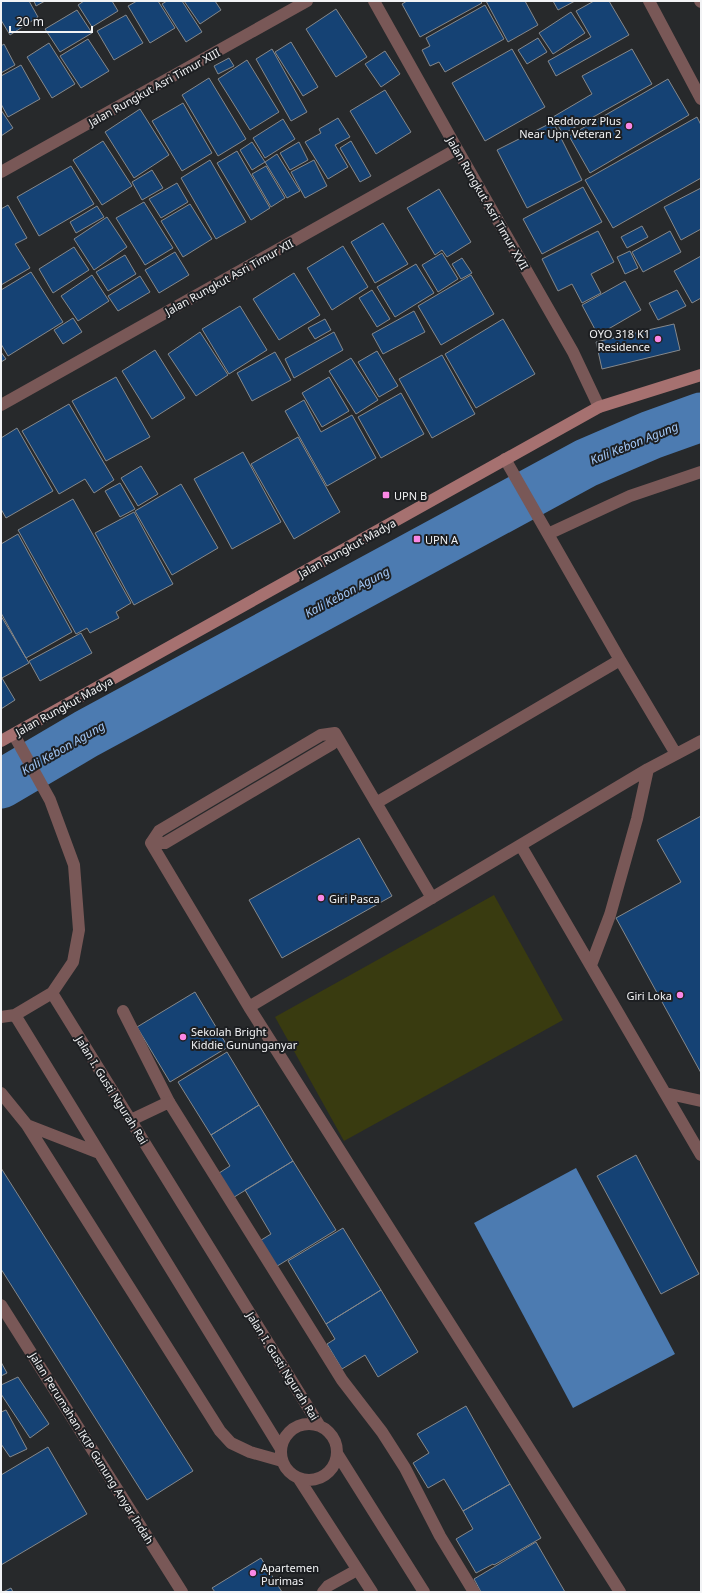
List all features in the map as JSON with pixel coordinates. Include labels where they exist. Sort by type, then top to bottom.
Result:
[{"type":"street","name":"Jalan Rungkut Asri Timur XIII","points":[[1,172],[307,1]]},
{"type":"street","name":"Jalan Rungkut Asri Timur XVII","points":[[374,1],[573,352],[599,407]]},
{"type":"street","points":[[649,1],[701,98]]},
{"type":"street","name":"Jalan Rungkut Asri Timur XII","points":[[1,405],[457,149]]},
{"type":"street","name":"Jalan Rungkut Madya","points":[[1,742],[599,407],[701,375]]},
{"type":"street","points":[[505,459],[620,660],[676,754]]},
{"type":"street","points":[[548,534],[630,496],[701,472]]},
{"type":"street","points":[[376,803],[620,660]]},
{"type":"street","points":[[432,898],[335,733],[321,735],[159,831],[151,843],[249,1007],[620,1592]]},
{"type":"street","points":[[1,1017],[15,1015],[52,993],[73,962],[79,930],[74,865],[50,800],[14,735]]},
{"type":"street","points":[[249,1007],[648,769],[701,741]]},
{"type":"street","points":[[591,966],[610,915],[637,819],[648,769]]},
{"type":"street","points":[[521,846],[701,1155]]},
{"type":"street","name":"Jalan I. Gusti Ngurah Rai","points":[[52,993],[319,1425]]},
{"type":"street","points":[[123,1011],[169,1102],[342,1380],[382,1432],[405,1468],[440,1536],[474,1592]]},
{"type":"street","points":[[15,1015],[281,1449]]},
{"type":"street","points":[[1,1093],[27,1125],[220,1431],[231,1443],[250,1452],[282,1461]]},
{"type":"street","points":[[665,1093],[701,1101]]},
{"type":"street","points":[[131,1120],[169,1102]]},
{"type":"street","points":[[27,1125],[99,1153]]},
{"type":"street","name":"Jalan Perumahan IKIP Gunung Anyar Indah","points":[[1,1305],[182,1592]]},
{"type":"street","points":[[299,1479],[313,1481],[324,1477],[334,1468],[338,1456],[337,1443],[330,1432],[319,1425],[306,1423],[294,1427],[285,1437],[281,1449],[282,1461],[289,1472],[299,1479],[372,1592]]},
{"type":"street","points":[[338,1456],[424,1592]]},
{"type":"street","points":[[323,1592],[328,1586],[357,1570]]},
{"type":"shaded area","points":[[494,895],[563,1020],[344,1141],[275,1017]]},
{"type":"water","points":[[576,1168],[675,1354],[573,1408],[474,1223]]},
{"type":"building","points":[[1,1],[29,1],[38,17],[10,35],[1,20]]},
{"type":"building","points":[[34,1],[45,1],[36,6]]},
{"type":"building","points":[[84,1],[112,1],[118,11],[92,27],[78,5]]},
{"type":"building","points":[[137,1],[158,1],[175,28],[150,43],[128,6]]},
{"type":"building","points":[[167,1],[182,1],[202,32],[186,42],[162,4]]},
{"type":"building","points":[[184,1],[215,1],[221,10],[200,24]]},
{"type":"building","points":[[407,1],[480,1],[482,3],[420,37],[402,4]]},
{"type":"building","points":[[486,1],[525,1],[538,25],[508,42]]},
{"type":"building","points":[[553,1],[575,1],[558,10]]},
{"type":"building","points":[[594,1],[609,1],[629,35],[556,76],[548,61],[591,37],[576,11]]},
{"type":"building","points":[[485,5],[504,39],[445,72],[439,62],[430,66],[422,50],[430,46],[426,38]]},
{"type":"building","points":[[336,9],[367,57],[336,77],[306,29]]},
{"type":"building","points":[[77,10],[92,33],[60,52],[45,29]]},
{"type":"building","points":[[571,12],[585,33],[553,54],[539,33]]},
{"type":"building","points":[[126,15],[143,43],[114,60],[97,31]]},
{"type":"building","points":[[538,38],[547,52],[527,64],[518,50]]},
{"type":"building","points":[[88,39],[109,71],[81,88],[60,56]]},
{"type":"building","points":[[291,42],[318,87],[303,96],[275,52]]},
{"type":"building","points":[[49,43],[75,84],[52,98],[27,57]]},
{"type":"building","points":[[4,44],[15,65],[1,73],[1,46]]},
{"type":"building","points":[[272,49],[307,112],[291,121],[256,59]]},
{"type":"building","points":[[512,49],[545,107],[485,141],[452,83]]},
{"type":"building","points":[[632,49],[652,84],[563,134],[553,117],[592,94],[582,76]]},
{"type":"building","points":[[385,51],[400,74],[381,87],[365,64]]},
{"type":"building","points":[[229,58],[234,66],[218,74],[214,66]]},
{"type":"building","points":[[247,60],[279,112],[250,130],[218,79]]},
{"type":"building","points":[[21,65],[40,99],[8,117],[1,104],[1,76]]},
{"type":"building","points":[[209,78],[246,139],[218,156],[182,95]]},
{"type":"building","name":"Reddoorz Plus Near Upn Veteran 2","points":[[668,79],[689,115],[590,173],[569,136]]},
{"type":"building","points":[[385,90],[411,132],[376,154],[350,111]]},
{"type":"building","points":[[183,103],[212,153],[182,171],[152,121]]},
{"type":"building","points":[[140,109],[169,155],[134,178],[105,132]]},
{"type":"building","points":[[1,110],[13,128],[1,136]]},
{"type":"building","points":[[697,117],[701,125],[701,178],[613,228],[585,180]]},
{"type":"building","points":[[338,118],[350,137],[335,145],[348,167],[328,179],[305,142],[321,133],[319,129]]},
{"type":"building","points":[[283,119],[295,139],[265,158],[253,138]]},
{"type":"building","points":[[553,122],[582,180],[527,208],[497,150]]},
{"type":"building","points":[[103,141],[132,186],[102,205],[73,160]]},
{"type":"building","points":[[351,141],[371,176],[360,182],[340,148]]},
{"type":"building","points":[[252,142],[265,162],[252,170],[240,150]]},
{"type":"building","points":[[299,142],[308,160],[290,170],[280,153]]},
{"type":"building","points":[[237,151],[270,208],[251,220],[217,163]]},
{"type":"building","points":[[277,154],[300,191],[287,198],[265,162]]},
{"type":"building","points":[[210,160],[246,222],[216,239],[181,178]]},
{"type":"building","points":[[314,160],[327,186],[305,198],[291,172]]},
{"type":"building","points":[[71,166],[94,204],[39,236],[17,197]]},
{"type":"building","points":[[266,166],[285,198],[271,207],[252,174]]},
{"type":"building","points":[[152,170],[163,188],[142,200],[132,182]]},
{"type":"building","points":[[177,183],[188,202],[161,218],[149,199]]},
{"type":"building","points":[[583,187],[602,222],[542,254],[523,219]]},
{"type":"building","points":[[701,188],[701,229],[681,240],[664,207]]},
{"type":"building","points":[[439,189],[471,242],[447,257],[442,250],[435,255],[407,208]]},
{"type":"building","points":[[144,202],[173,248],[145,265],[116,218]]},
{"type":"building","points":[[190,204],[212,239],[183,257],[161,221]]},
{"type":"building","points":[[8,205],[27,238],[15,244],[30,268],[1,285],[1,209]]},
{"type":"building","points":[[97,206],[104,217],[76,233],[70,222]]},
{"type":"building","points":[[107,217],[127,247],[94,270],[74,239]]},
{"type":"building","points":[[383,223],[408,264],[375,283],[351,242]]},
{"type":"building","points":[[642,226],[648,237],[627,248],[621,237]]},
{"type":"building","points":[[598,231],[614,262],[591,274],[601,293],[582,303],[572,284],[558,291],[542,259]]},
{"type":"building","points":[[670,231],[681,252],[643,272],[632,252]]},
{"type":"building","points":[[343,246],[368,287],[332,310],[307,268]]},
{"type":"building","points":[[74,247],[89,270],[53,293],[39,269]]},
{"type":"building","points":[[630,251],[638,268],[625,274],[617,257]]},
{"type":"building","points":[[175,252],[189,275],[159,293],[145,270]]},
{"type":"building","points":[[442,253],[458,279],[438,292],[422,265]]},
{"type":"building","points":[[125,255],[136,274],[108,291],[96,272]]},
{"type":"building","points":[[701,256],[701,298],[692,303],[674,271]]},
{"type":"building","points":[[462,258],[472,273],[461,279],[452,264]]},
{"type":"building","points":[[416,264],[434,293],[395,317],[377,287]]},
{"type":"building","points":[[31,272],[63,322],[8,356],[1,344],[1,290]]},
{"type":"building","points":[[294,273],[320,315],[279,340],[253,299]]},
{"type":"building","points":[[92,275],[109,301],[78,321],[61,296]]},
{"type":"building","points":[[471,275],[494,314],[441,345],[418,306]]},
{"type":"building","points":[[140,276],[150,292],[118,311],[108,296]]},
{"type":"building","points":[[625,281],[641,310],[598,335],[582,305]]},
{"type":"building","points":[[372,290],[390,319],[377,327],[359,298]]},
{"type":"building","points":[[677,290],[686,306],[658,320],[649,303]]},
{"type":"building","points":[[240,306],[267,350],[229,374],[202,329]]},
{"type":"building","points":[[414,311],[425,332],[383,354],[372,334]]},
{"type":"building","points":[[73,318],[82,332],[63,344],[54,330]]},
{"type":"building","points":[[325,319],[331,330],[315,339],[308,328]]},
{"type":"building","points":[[503,319],[535,374],[476,408],[445,354]]},
{"type":"building","points":[[674,324],[680,350],[602,369],[596,342]]},
{"type":"building","points":[[200,332],[228,375],[196,396],[168,354]]},
{"type":"building","points":[[334,332],[343,350],[294,378],[285,359]]},
{"type":"building","points":[[155,350],[185,398],[152,419],[122,371]]},
{"type":"building","points":[[377,351],[398,386],[379,397],[358,362]]},
{"type":"building","points":[[1,352],[6,359],[1,362]]},
{"type":"building","points":[[275,352],[291,380],[252,401],[237,373]]},
{"type":"building","points":[[442,355],[475,414],[432,438],[399,379]]},
{"type":"building","points":[[351,358],[378,400],[356,414],[329,371]]},
{"type":"building","points":[[116,377],[150,437],[106,461],[72,401]]},
{"type":"building","points":[[329,377],[349,411],[322,427],[302,393]]},
{"type":"building","points":[[401,393],[424,434],[381,458],[358,417]]},
{"type":"building","points":[[304,400],[321,432],[352,415],[376,458],[327,486],[285,411]]},
{"type":"building","points":[[69,404],[114,480],[94,493],[85,479],[59,494],[22,431]]},
{"type":"building","points":[[17,428],[53,491],[6,518],[1,509],[1,438]]},
{"type":"building","points":[[298,437],[340,512],[294,539],[251,464]]},
{"type":"building","points":[[243,452],[281,522],[232,549],[194,479]]},
{"type":"building","points":[[141,466],[158,494],[138,506],[121,478]]},
{"type":"building","points":[[120,483],[135,509],[120,517],[105,491]]},
{"type":"building","points":[[181,484],[218,548],[172,575],[135,511]]},
{"type":"building","points":[[73,499],[131,603],[116,612],[119,618],[90,633],[87,628],[76,634],[18,530]]},
{"type":"building","points":[[134,512],[173,584],[134,605],[95,533]]},
{"type":"building","points":[[18,534],[72,632],[26,658],[1,613],[1,544]]},
{"type":"building","points":[[1,616],[29,663],[2,678],[15,700],[1,709]]},
{"type":"building","points":[[81,633],[92,653],[40,681],[29,661]]},
{"type":"building","name":"Giri Loka","points":[[701,816],[701,1073],[616,918],[681,882],[657,840]]},
{"type":"building","name":"Giri Pasca","points":[[359,838],[392,896],[282,958],[249,900]]},
{"type":"building","name":"Sekolah Bright Kiddie Gununganyar","points":[[195,992],[228,1047],[170,1082],[137,1027]]},
{"type":"building","points":[[227,1052],[259,1105],[211,1135],[178,1082]]},
{"type":"building","points":[[259,1105],[293,1161],[231,1199],[216,1175],[230,1166],[211,1135]]},
{"type":"building","points":[[636,1155],[699,1274],[661,1294],[597,1176]]},
{"type":"building","points":[[293,1161],[336,1230],[274,1268],[258,1242],[271,1234],[245,1190]]},
{"type":"building","points":[[1,1168],[193,1471],[147,1500],[1,1269]]},
{"type":"building","points":[[343,1228],[381,1290],[326,1324],[288,1261]]},
{"type":"building","points":[[381,1290],[418,1352],[378,1377],[365,1355],[342,1369],[327,1344],[335,1339],[326,1324]]},
{"type":"building","points":[[1,1362],[7,1373],[1,1376]]},
{"type":"building","points":[[18,1377],[49,1424],[30,1438],[1,1394],[1,1385]]},
{"type":"building","points":[[466,1406],[510,1484],[463,1511],[444,1479],[428,1488],[413,1463],[429,1453],[417,1434]]},
{"type":"building","points":[[6,1410],[27,1449],[10,1457],[1,1444],[1,1412]]},
{"type":"building","points":[[48,1447],[87,1514],[1,1565],[1,1475]]},
{"type":"building","points":[[510,1484],[541,1538],[494,1565],[493,1564],[476,1573],[456,1539],[473,1529],[463,1511]]},
{"type":"building","points":[[536,1542],[565,1592],[481,1592],[474,1579]]},
{"type":"building","name":"Apartemen Purimas","points":[[261,1558],[282,1592],[215,1592],[212,1588]]},
{"type":"building","points":[[11,1588],[13,1592],[3,1592]]},
{"type":"waterway","name":"Kali Kebon Agung","points":[[1,784],[86,734],[586,463],[651,435],[701,417]]},
{"type":"place","name":"Reddoorz Plus Near Upn Veteran 2","points":[[629,126]]},
{"type":"place","name":"OYO 318 K1 Residence","points":[[658,339]]},
{"type":"place","name":"UPN B","points":[[386,495]]},
{"type":"place","name":"UPN A","points":[[417,539]]},
{"type":"place","name":"Giri Pasca","points":[[321,898]]},
{"type":"place","name":"Giri Loka","points":[[680,995]]},
{"type":"place","name":"Sekolah Bright Kiddie Gununganyar","points":[[183,1037]]},
{"type":"place","name":"Apartemen Purimas","points":[[253,1573]]}]
